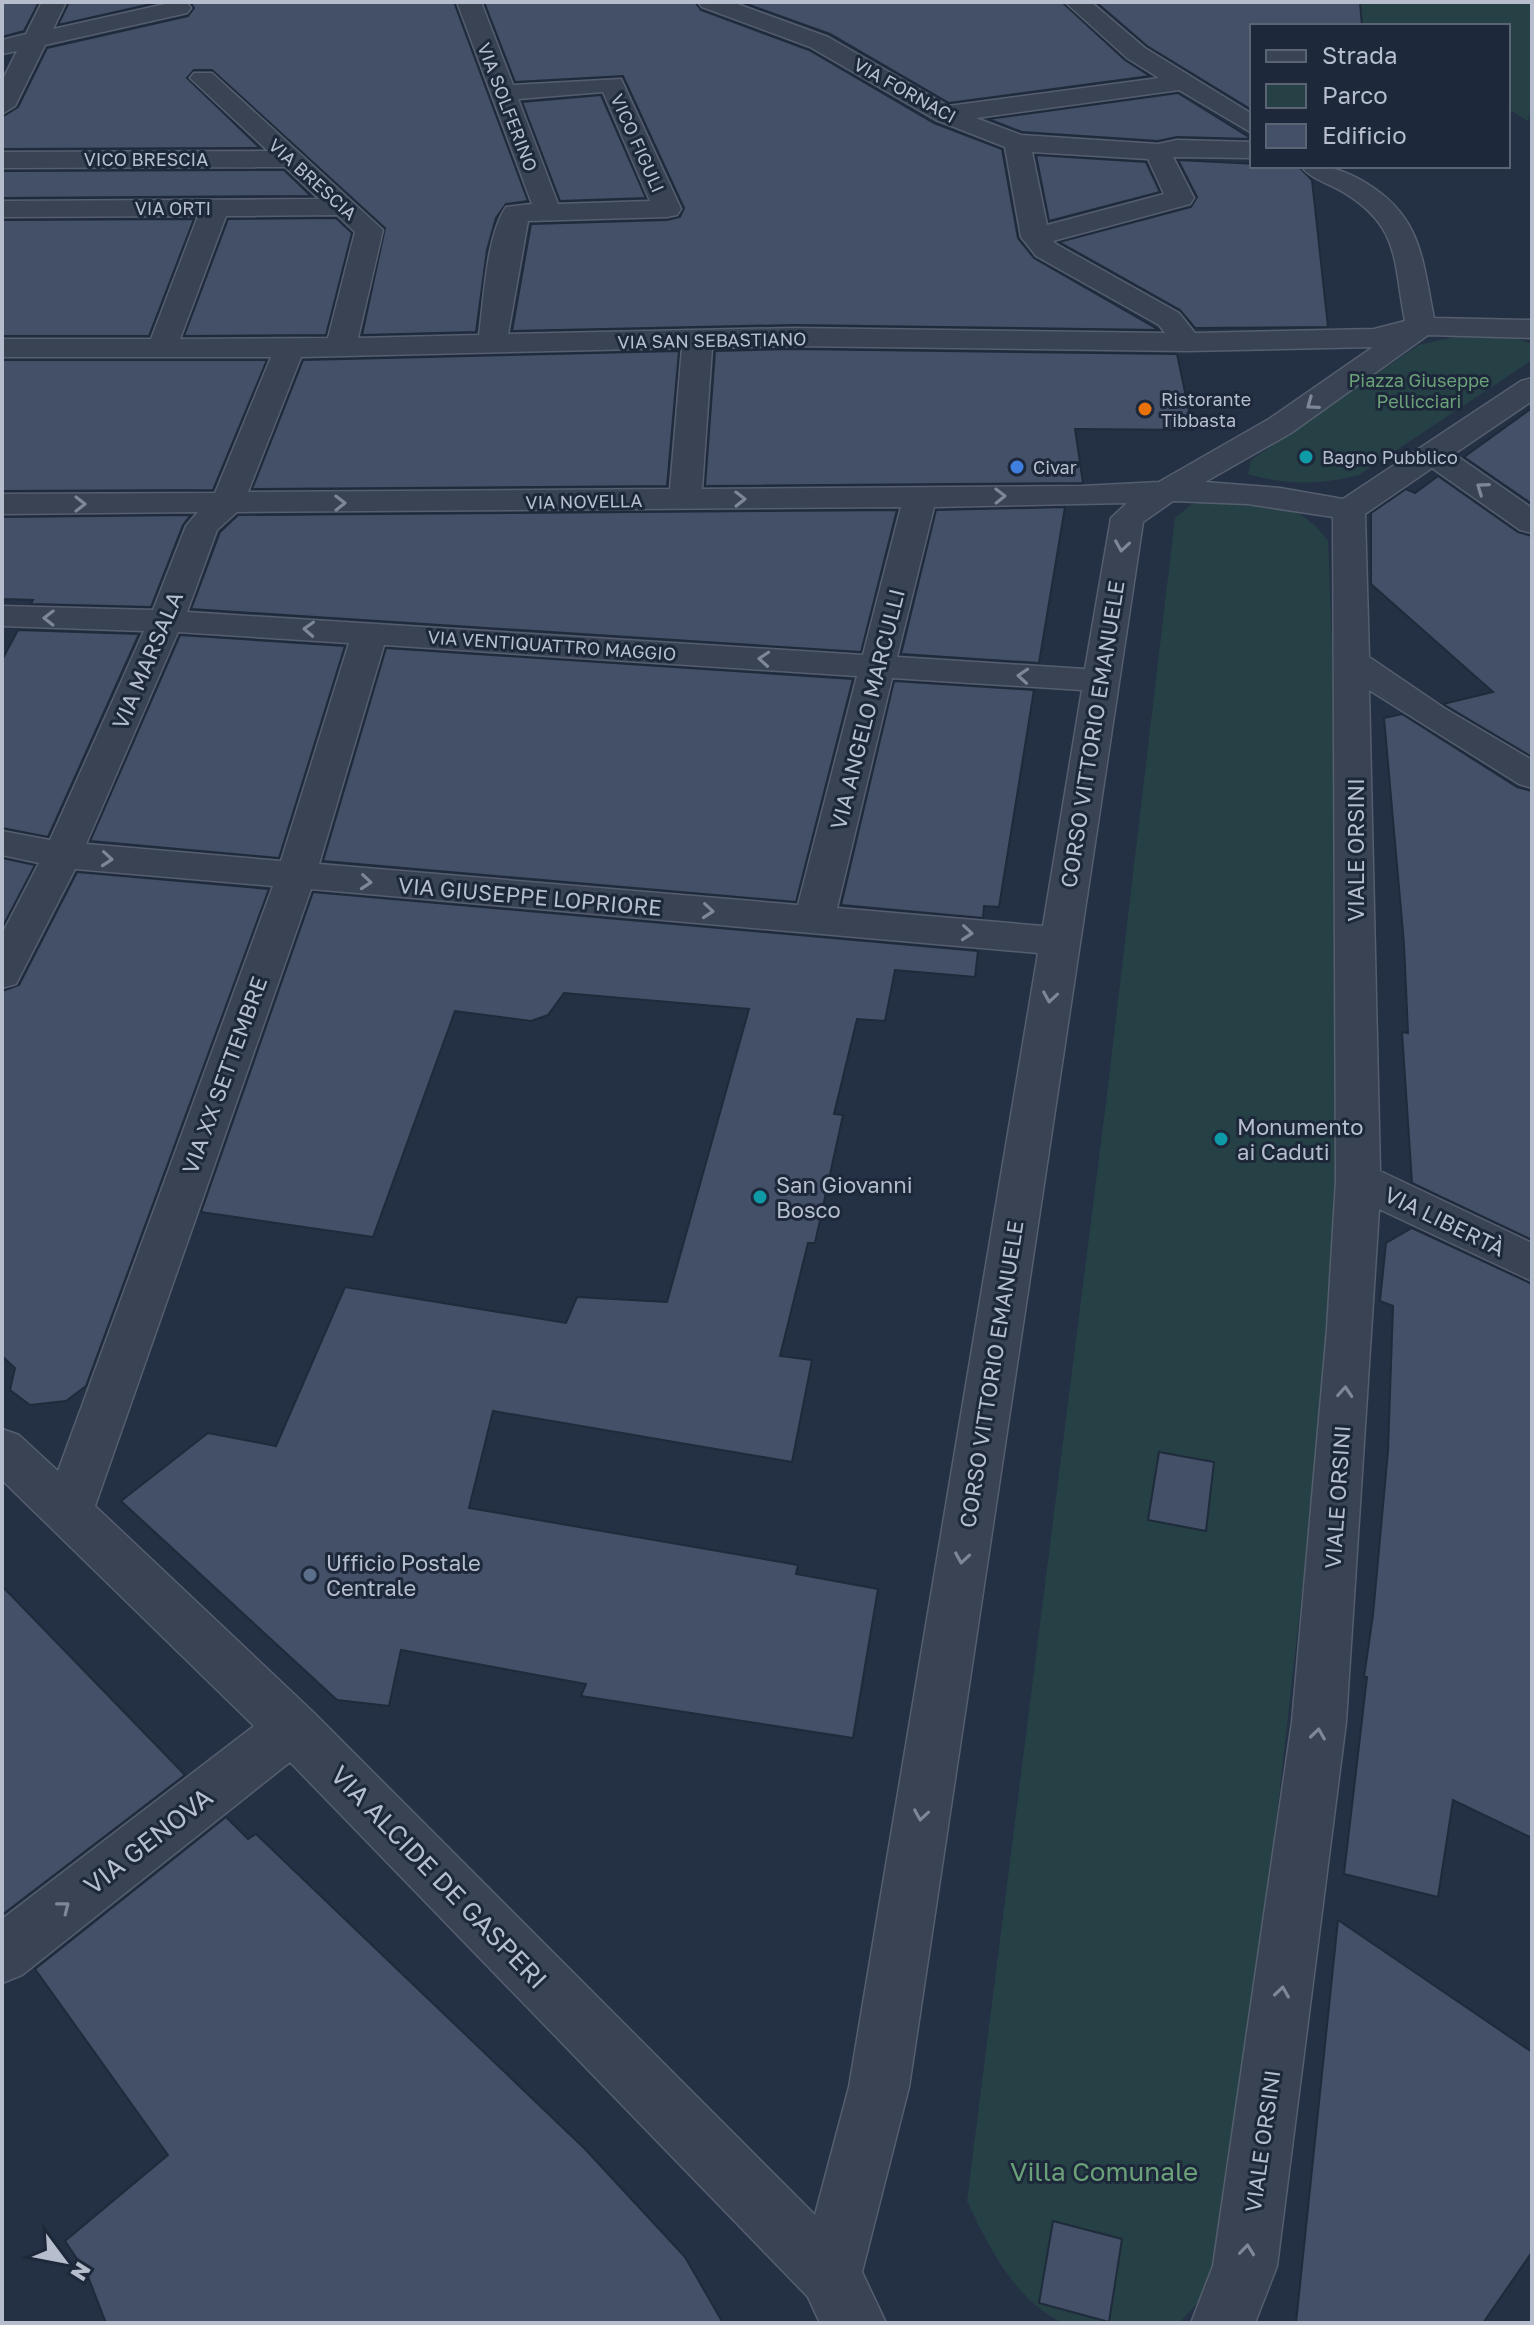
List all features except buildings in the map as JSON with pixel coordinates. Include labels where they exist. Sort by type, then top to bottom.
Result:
[{"type":"street","points":[[2,106],[54,2]]},
{"type":"street","name":"VIA SOLFERINO","points":[[469,2],[548,212]]},
{"type":"street","name":"VIA FORNACI","points":[[710,2],[819,42],[945,115],[1017,143],[1158,152],[1177,148],[1250,150]]},
{"type":"street","points":[[1077,2],[1136,53],[1250,124]]},
{"type":"street","points":[[2,47],[179,8]]},
{"type":"street","name":"VIA BRESCIA","points":[[203,78],[369,230],[341,347]]},
{"type":"street","points":[[945,115],[1184,82]]},
{"type":"street","name":"VICO FIGULI","points":[[492,344],[506,250],[516,213],[667,209],[612,84],[503,93]]},
{"type":"street","points":[[1017,143],[1035,237],[1046,250],[1169,319],[1187,342]]},
{"type":"street","points":[[1035,237],[1180,198],[1158,152]]},
{"type":"street","name":"VICO BRESCIA","points":[[2,160],[291,159]]},
{"type":"street","points":[[1166,489],[1206,471],[1283,424],[1421,326],[1399,227],[1388,213],[1367,197],[1317,168]]},
{"type":"street","name":"VIA ORTI","points":[[2,209],[344,207]]},
{"type":"street","points":[[162,348],[215,208]]},
{"type":"street","name":"VIA SAN SEBASTIANO","points":[[2,348],[290,348],[698,340],[1187,342],[1374,338],[1421,326],[1532,329]]},
{"type":"street","points":[[685,500],[698,340]]},
{"type":"street","name":"VIA MARSALA","points":[[2,974],[62,855],[166,621],[202,526],[227,504],[290,348]]},
{"type":"street","points":[[1166,489],[1234,490],[1349,510],[1532,387]]},
{"type":"street","points":[[1433,454],[1532,523]]},
{"type":"street","name":"VIA NOVELLA","points":[[2,504],[1082,496],[1166,489]]},
{"type":"street","name":"CORSO VITTORIO EMANUELE","points":[[842,2299],[879,2087],[1127,518],[1166,489]]},
{"type":"street","name":"VIA ANGELO MARCULLI","points":[[814,920],[920,497]]},
{"type":"street","name":"VIALE ORSINI","points":[[1223,2323],[1245,2266],[1319,1722],[1350,1329],[1358,1180],[1349,510]]},
{"type":"street","name":"VIA VENTIQUATTRO MAGGIO","points":[[2,616],[166,621],[370,633],[1101,681]]},
{"type":"street","name":"VIA XX SETTEMBRE","points":[[67,1514],[296,876],[370,633]]},
{"type":"street","points":[[1353,662],[1431,716],[1532,776]]},
{"type":"street","name":"VIA GIUSEPPE LOPRIORE","points":[[2,843],[62,855],[1060,941]]},
{"type":"street","name":"VIA LIBERTÀ","points":[[1358,1180],[1532,1263]]},
{"type":"street","name":"VIA ALCIDE DE GASPERI","points":[[2,1449],[293,1728],[842,2299]]},
{"type":"street","name":"VIA GENOVA","points":[[2,1955],[293,1728]]},
{"type":"green space","points":[[1270,2],[1532,2],[1532,104],[1528,121],[1510,110],[1510,24],[1296,24]]},
{"type":"green space","name":"Piazza Giuseppe Pellicciari","points":[[1458,336],[1515,338],[1532,344],[1532,360],[1359,475],[1331,481],[1304,482],[1248,474],[1251,460],[1419,345]]},
{"type":"green space","name":"Villa Comunale","points":[[1225,496],[1270,503],[1295,512],[1317,528],[1328,541],[1351,1155],[1229,2241],[1207,2293],[1179,2323],[1069,2323],[1044,2312],[1016,2285],[993,2252],[967,2201],[1107,1095],[1175,518],[1192,504]]},
{"type":"place","name":"Ristorante Tibbasta","points":[[1145,409]]},
{"type":"place","name":"Bagno Pubblico","points":[[1306,457]]},
{"type":"place","name":"Civar","points":[[1017,467]]},
{"type":"place","name":"Monumento ai Caduti","points":[[1221,1139]]},
{"type":"place","name":"San Giovanni Bosco","points":[[760,1197]]},
{"type":"place","name":"Ufficio Postale Centrale","points":[[310,1575]]}]
